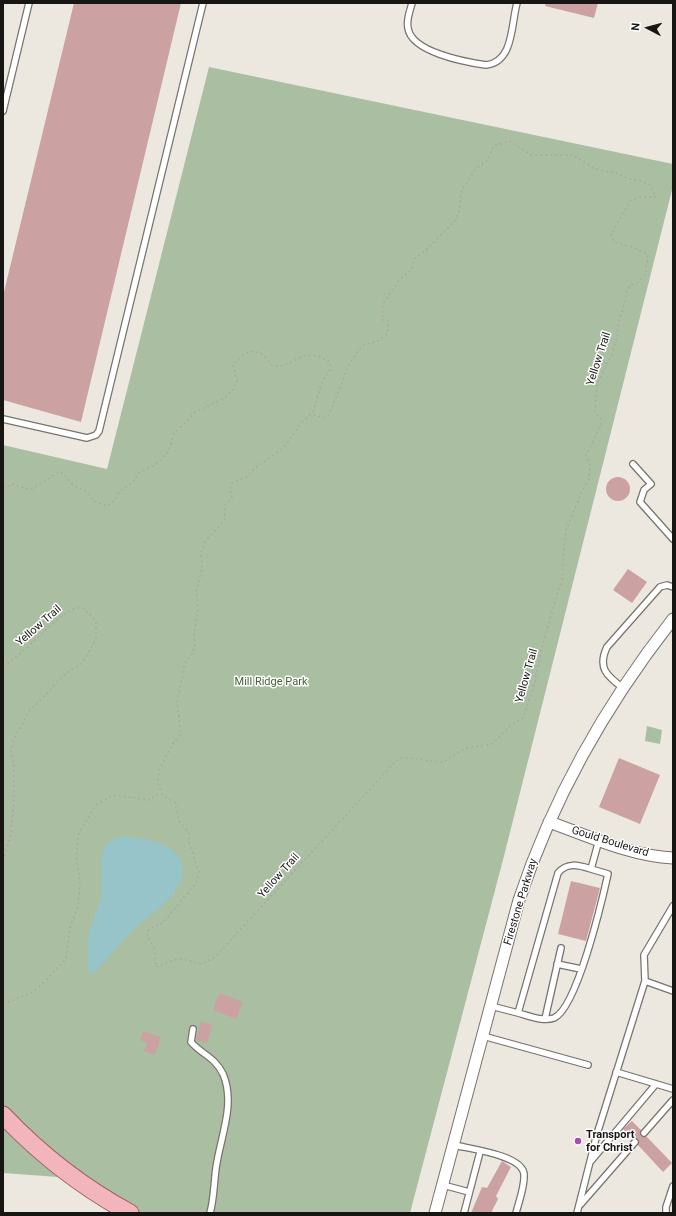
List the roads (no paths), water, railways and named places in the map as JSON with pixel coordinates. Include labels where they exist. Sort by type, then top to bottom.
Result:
[{"type":"main road","points":[[3,1115],[32,1145],[59,1167],[88,1188],[130,1213]]},
{"type":"street","name":"Firestone Parkway","points":[[435,1213],[519,900],[531,865],[549,822],[592,740],[623,688],[673,619]]},
{"type":"street","name":"Gould Boulevard","points":[[549,822],[599,840],[645,854],[673,858]]},
{"type":"lane","points":[[3,111],[29,3]]},
{"type":"lane","points":[[3,418],[87,438],[96,435],[99,431],[203,3]]},
{"type":"lane","points":[[412,3],[408,28],[414,40],[420,46],[428,51],[486,64],[495,63],[505,52],[517,3]]},
{"type":"lane","points":[[633,464],[652,484],[644,490],[640,502],[673,539]]},
{"type":"lane","points":[[623,688],[604,671],[603,657],[607,647],[660,587],[667,585],[673,587]]},
{"type":"lane","points":[[591,869],[599,840]]},
{"type":"lane","points":[[491,1006],[518,1013],[545,1019],[554,1018],[564,1008],[592,942],[608,874],[571,865],[561,869],[558,874],[518,1013]]},
{"type":"lane","points":[[578,1210],[589,1163],[645,982],[644,955],[673,906]]},
{"type":"lane","points":[[545,1019],[561,948]]},
{"type":"lane","points":[[558,964],[581,969]]},
{"type":"lane","points":[[645,982],[673,991]]},
{"type":"lane","points":[[193,1029],[191,1042],[211,1058],[219,1069],[225,1080],[227,1094],[227,1116],[216,1165],[210,1213]]},
{"type":"lane","points":[[483,1036],[588,1065]]},
{"type":"lane","points":[[616,1072],[673,1089]]},
{"type":"lane","points":[[589,1163],[656,1084]]},
{"type":"lane","points":[[644,1133],[673,1100]]},
{"type":"lane","points":[[578,1210],[635,1142]]},
{"type":"lane","points":[[454,1145],[509,1158],[521,1165],[524,1175],[516,1213]]},
{"type":"lane","points":[[464,1213],[480,1152]]},
{"type":"lane","points":[[443,1185],[470,1192]]},
{"type":"lane","points":[[673,1186],[666,1207],[667,1213],[673,1210]]},
{"type":"water","points":[[128,837],[152,841],[164,845],[173,851],[180,859],[183,868],[181,879],[174,893],[124,939],[99,968],[93,973],[88,972],[88,937],[101,897],[101,859],[105,846],[115,838]]},
{"type":"place","name":"Transport for Christ","points":[[578,1141]]},
{"type":"park label","name":"Mill Ridge Park","points":[[271,682]]}]
